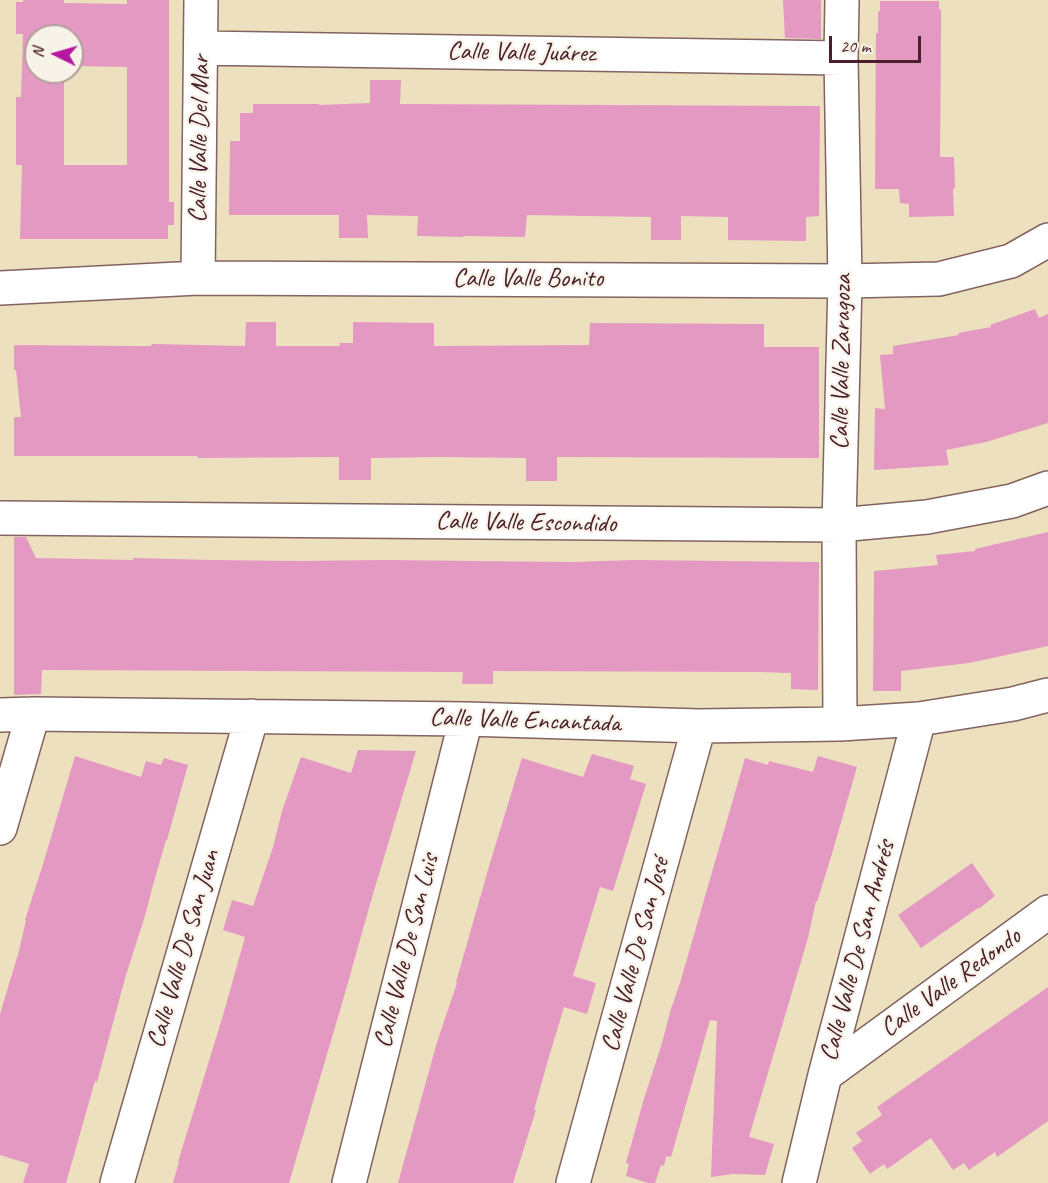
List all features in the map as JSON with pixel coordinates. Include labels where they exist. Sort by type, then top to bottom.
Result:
[{"type":"street","name":"Calle Valle Del Mar","points":[[198,278],[201,0]]},
{"type":"street","name":"Calle Valle Zaragoza","points":[[840,724],[839,525],[844,281],[842,0]]},
{"type":"street","name":"Calle Valle Juárez","points":[[201,48],[841,58]]},
{"type":"street","name":"Calle Valle Bonito","points":[[0,288],[198,278],[844,281],[939,279],[1011,261],[1048,240]]},
{"type":"street","name":"Calle Valle Escondido","points":[[0,518],[839,525],[937,515],[1012,501],[1048,488]]},
{"type":"street","name":"Calle Valle Encantada","points":[[0,715],[466,719],[699,726],[840,724],[920,719],[1013,704],[1048,695]]},
{"type":"street","points":[[0,828],[33,714]]},
{"type":"street","name":"Calle Valle De San Juan","points":[[117,1183],[252,716]]},
{"type":"street","name":"Calle Valle De San Luis","points":[[349,1183],[466,719]]},
{"type":"street","name":"Calle Valle De San Andrés","points":[[799,1183],[825,1075],[920,719]]},
{"type":"street","name":"Calle Valle De San José","points":[[573,1183],[699,726]]},
{"type":"street","name":"Calle Valle Redondo","points":[[825,1075],[1048,912]]},
{"type":"building","points":[[64,0],[64,3],[127,4],[127,0],[169,0],[169,202],[174,202],[174,225],[168,225],[168,239],[20,239],[22,165],[16,165],[16,97],[21,97],[23,34],[16,34],[16,2]],"holes":[[[24,24],[84,24],[84,66],[127,67],[127,165],[64,165],[64,84],[24,84]]]},
{"type":"building","points":[[783,0],[821,0],[821,39],[785,38]]},
{"type":"building","points":[[880,1],[939,1],[939,10],[941,9],[940,157],[954,157],[954,216],[909,217],[909,204],[900,203],[899,189],[875,189],[876,33],[878,33]]},
{"type":"building","points":[[370,80],[401,80],[400,104],[820,106],[819,216],[806,217],[806,241],[728,240],[728,217],[681,216],[681,240],[651,240],[651,217],[527,215],[525,237],[463,237],[417,236],[418,216],[367,215],[368,238],[339,238],[339,215],[229,215],[230,141],[240,141],[240,113],[253,113],[253,104],[370,103]]},
{"type":"building","points":[[1035,309],[1039,318],[1048,314],[1048,423],[986,442],[946,450],[949,465],[874,470],[875,408],[885,409],[880,355],[893,354],[893,346],[991,327],[990,325]]},
{"type":"building","points":[[246,322],[276,322],[276,346],[340,346],[339,343],[353,343],[353,322],[434,323],[434,346],[589,345],[590,323],[764,324],[764,347],[819,347],[819,458],[557,457],[557,481],[526,481],[526,458],[371,458],[371,480],[339,480],[339,457],[14,456],[14,417],[21,417],[16,370],[14,370],[14,345],[245,346]]},
{"type":"building","points":[[1048,532],[1048,646],[969,663],[901,671],[901,691],[873,691],[874,571],[938,565],[936,555],[975,551],[975,549]]},
{"type":"building","points":[[14,537],[26,537],[36,558],[819,562],[818,690],[791,689],[791,673],[759,672],[493,671],[493,684],[462,684],[463,672],[42,670],[41,694],[14,695]]},
{"type":"building","points":[[358,750],[416,751],[289,1183],[173,1183],[245,937],[223,930],[232,900],[253,906],[301,757],[351,773]]},
{"type":"building","points":[[592,754],[634,766],[630,779],[646,784],[613,891],[600,887],[573,976],[596,983],[587,1014],[564,1007],[513,1183],[398,1183],[437,1042],[457,983],[522,758],[583,777]]},
{"type":"building","points":[[75,756],[141,777],[146,761],[161,765],[164,758],[188,765],[66,1183],[23,1183],[29,1164],[0,1155],[0,1014],[19,951],[25,920]]},
{"type":"building","points":[[818,756],[857,767],[816,901],[808,938],[749,1137],[774,1144],[765,1175],[733,1174],[711,1177],[717,1021],[710,1020],[671,1157],[666,1156],[664,1166],[661,1165],[655,1183],[626,1176],[629,1164],[626,1163],[643,1102],[745,758],[768,765],[769,761],[813,772]]},
{"type":"building","points":[[972,863],[995,896],[921,948],[898,915]]},
{"type":"building","points":[[1048,987],[1048,1121],[997,1157],[995,1152],[969,1170],[964,1163],[953,1170],[931,1138],[887,1169],[884,1164],[870,1174],[852,1148],[862,1141],[856,1133],[882,1115],[877,1107]]}]
